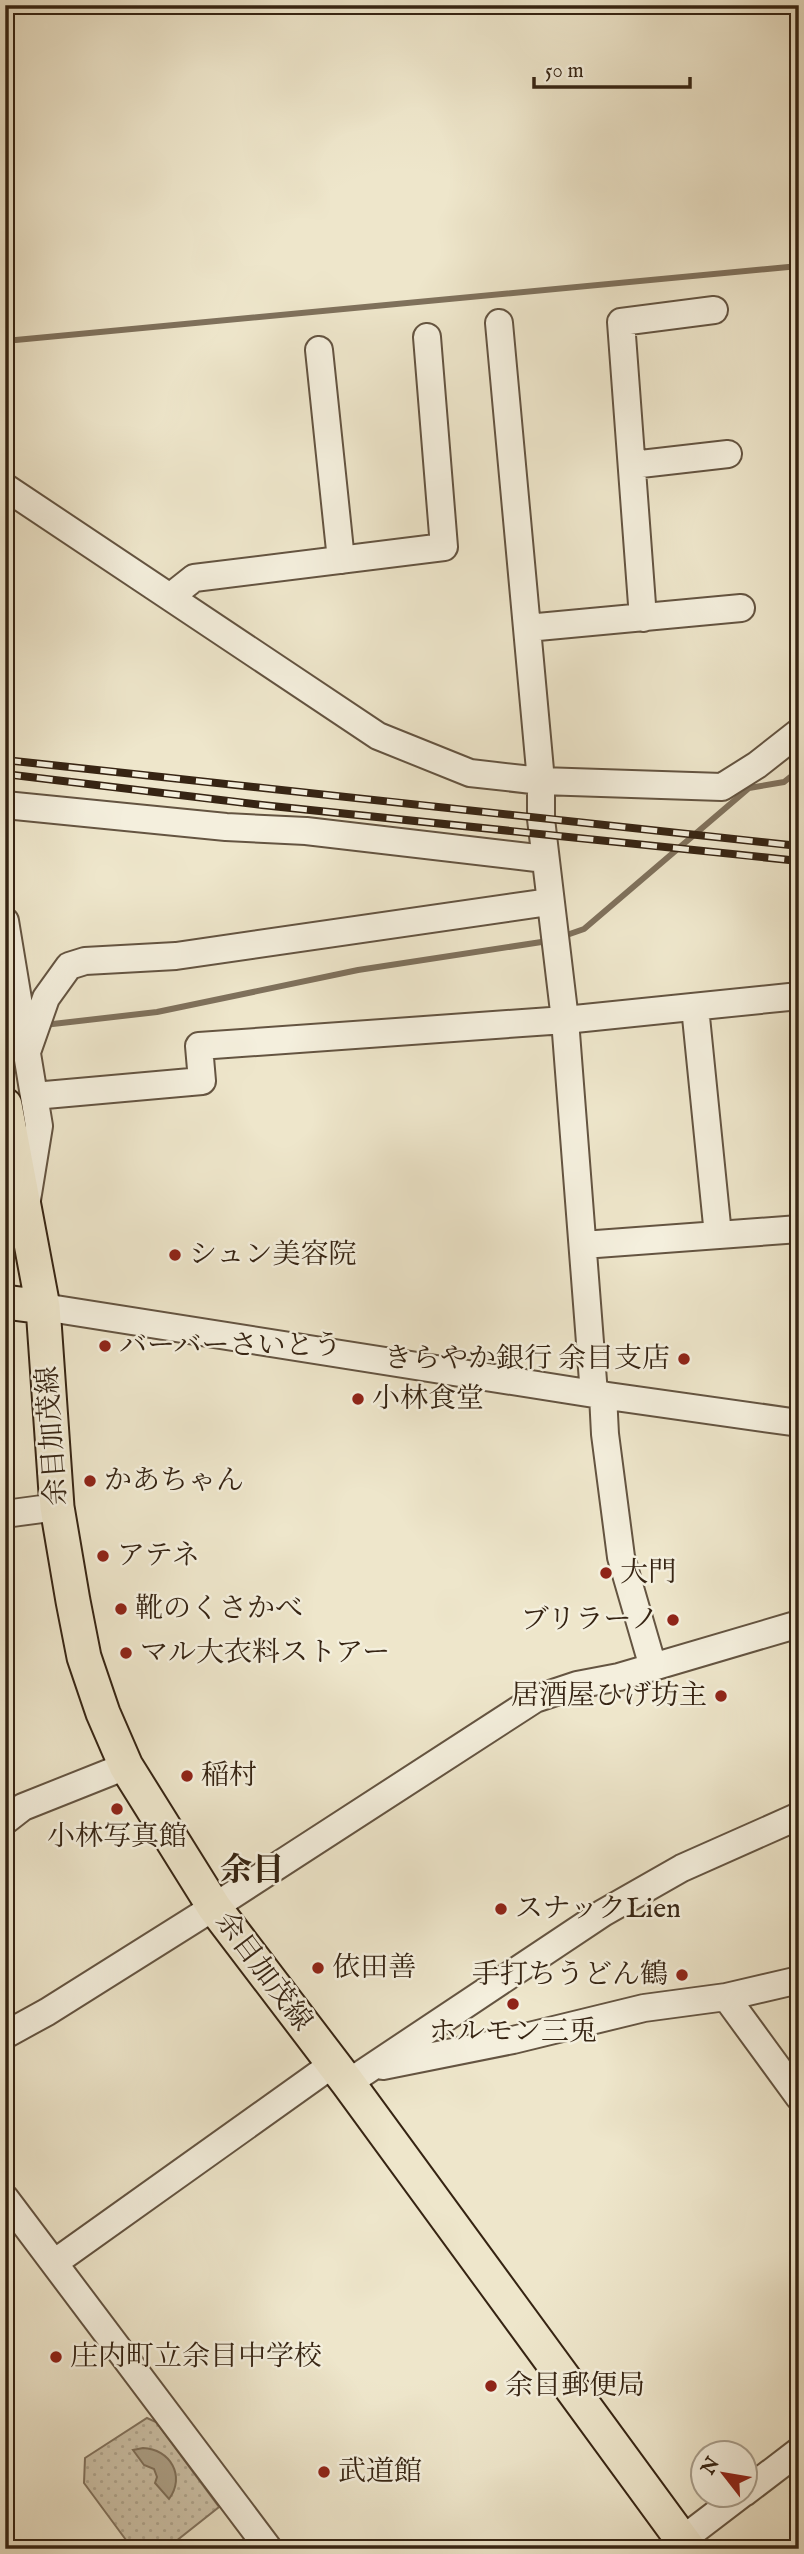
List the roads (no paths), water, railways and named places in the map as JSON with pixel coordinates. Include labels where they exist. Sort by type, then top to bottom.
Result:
[{"type":"main road","name":"余目加茂線","points":[[20,1101],[25,1212],[43,1307],[57,1507],[84,1657],[103,1713],[126,1766],[214,1907],[351,2072],[681,2546]]},
{"type":"main road","points":[[5,1302],[43,1307]]},
{"type":"street","points":[[643,618],[621,322],[714,310]]},
{"type":"street","points":[[499,323],[541,781],[541,819],[565,1020],[598,1395],[621,1557],[653,1667]]},
{"type":"street","points":[[170,597],[194,578],[444,547],[427,337]]},
{"type":"street","points":[[319,350],[341,560]]},
{"type":"street","points":[[632,465],[728,454]]},
{"type":"street","points":[[5,486],[378,736],[470,773],[541,781],[722,787],[757,765],[799,732]]},
{"type":"street","points":[[527,628],[741,608]]},
{"type":"street","points":[[5,805],[226,827],[306,831],[545,859]]},
{"type":"street","points":[[549,902],[176,956],[85,961],[69,966],[46,998],[27,1052],[20,1101],[202,1081],[199,1046],[565,1020],[799,996]]},
{"type":"street","points":[[5,921],[27,1052]]},
{"type":"street","points":[[695,1007],[718,1235]]},
{"type":"street","points":[[5,1180],[25,1212]]},
{"type":"street","points":[[583,1245],[799,1229]]},
{"type":"street","points":[[43,1307],[598,1395],[799,1423]]},
{"type":"street","points":[[5,1514],[57,1507]]},
{"type":"street","points":[[5,2035],[47,2012],[214,1907],[535,1699],[799,1624]]},
{"type":"street","points":[[6,1818],[23,1807],[126,1766]]},
{"type":"street","points":[[54,2263],[603,1913],[682,1868],[799,1816]]},
{"type":"street","points":[[351,2072],[513,2040],[644,2008],[726,1997],[799,1980]]},
{"type":"street","points":[[726,1997],[799,2097]]},
{"type":"street","points":[[5,2198],[269,2549]]},
{"type":"street","points":[[758,2482],[799,2451]]},
{"type":"street","points":[[681,2546],[726,2508]]},
{"type":"waterway","points":[[5,341],[799,266]]},
{"type":"waterway","points":[[561,937],[584,929],[749,788],[784,782],[799,770]]},
{"type":"waterway","points":[[44,1025],[157,1012],[358,970],[548,941]]},
{"type":"railway","points":[[5,760],[799,846]]},
{"type":"railway","points":[[5,774],[262,805],[799,861]]},
{"type":"place","name":"シュン美容院","points":[[175,1255]]},
{"type":"place","name":"バーバーさいとう","points":[[105,1346]]},
{"type":"place","name":"きらやか銀行 余目支店","points":[[684,1359]]},
{"type":"place","name":"小林食堂","points":[[358,1399]]},
{"type":"place","name":"かあちゃん","points":[[90,1481]]},
{"type":"place","name":"アテネ","points":[[103,1556]]},
{"type":"place","name":"大門","points":[[606,1573]]},
{"type":"place","name":"靴のくさかべ","points":[[121,1609]]},
{"type":"place","name":"ブリラーノ","points":[[673,1620]]},
{"type":"place","name":"マル大衣料ストアー","points":[[126,1653]]},
{"type":"place","name":"居酒屋ひげ坊主","points":[[721,1696]]},
{"type":"place","name":"稲村","points":[[187,1776]]},
{"type":"place","name":"小林写真館","points":[[117,1809]]},
{"type":"place","name":"スナックLien","points":[[501,1909]]},
{"type":"place","name":"依田善","points":[[318,1968]]},
{"type":"place","name":"手打ちうどん鶴","points":[[682,1975]]},
{"type":"place","name":"ホルモン三兎","points":[[513,2004]]},
{"type":"place","name":"庄内町立余目中学校","points":[[56,2357]]},
{"type":"place","name":"余目郵便局","points":[[491,2386]]},
{"type":"place","name":"武道館","points":[[324,2472]]},
{"type":"district","name":"余目","points":[[252,1871]]}]
